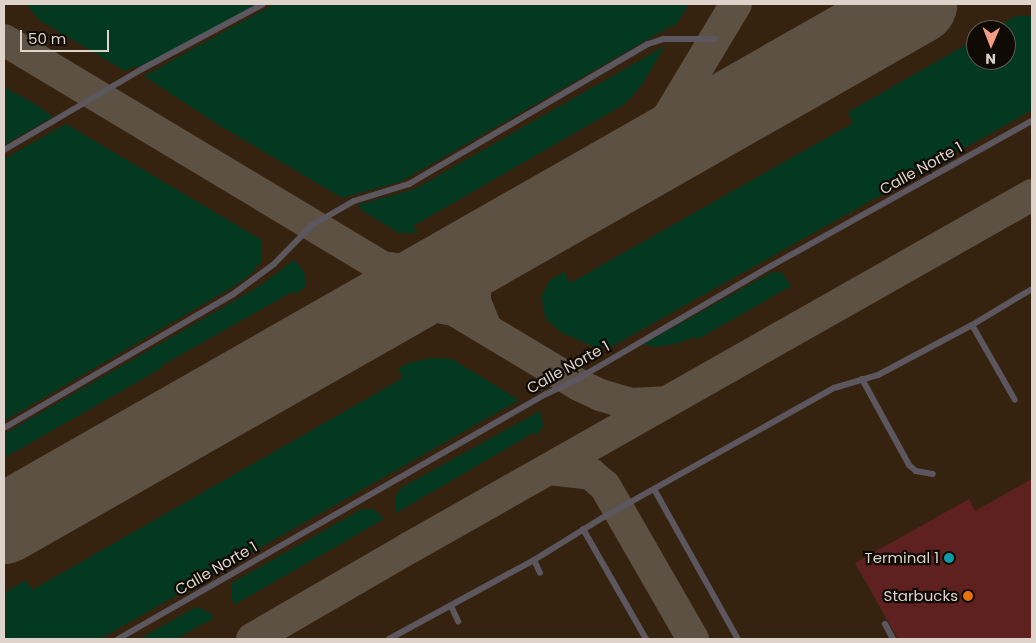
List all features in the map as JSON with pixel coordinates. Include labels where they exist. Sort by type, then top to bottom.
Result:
[{"type":"lane","points":[[4,150],[127,78],[263,4]]},
{"type":"lane","points":[[4,428],[232,295],[274,264],[312,225],[354,202],[409,184],[648,44],[663,39],[715,39]]},
{"type":"lane","name":"Calle Norte 1","points":[[118,639],[546,394],[574,381],[763,271],[1032,121]]},
{"type":"lane","points":[[389,639],[534,560],[584,529],[834,388],[878,375],[972,325],[1032,289]]},
{"type":"lane","points":[[972,325],[1015,400]]},
{"type":"lane","points":[[862,379],[909,465],[916,471],[933,474]]},
{"type":"lane","points":[[654,489],[738,639]]},
{"type":"lane","points":[[584,529],[646,639]]},
{"type":"lane","points":[[534,560],[540,573]]},
{"type":"lane","points":[[451,606],[458,621]]},
{"type":"lane","points":[[885,624],[893,639]]},
{"type":"shaded area","points":[[4,4],[1032,4],[1032,639],[4,639]]},
{"type":"green space","points":[[26,4],[259,4],[185,44],[138,67],[125,71],[39,20]]},
{"type":"green space","points":[[274,4],[689,4],[675,26],[671,26],[402,181],[342,198],[217,124],[144,76]]},
{"type":"green space","points":[[1016,16],[1032,16],[1032,110],[609,348],[595,347],[562,333],[547,320],[543,311],[542,295],[550,280],[564,272],[570,283],[853,123],[848,112],[966,45],[966,70],[1016,70],[1016,20],[1009,20]]},
{"type":"green space","points":[[665,46],[641,86],[625,104],[413,226],[418,233],[399,233],[361,210],[358,205],[415,189]]},
{"type":"green space","points":[[4,87],[35,104],[53,117],[4,145]]},
{"type":"green space","points":[[66,124],[262,240],[261,262],[250,275],[236,285],[4,421],[4,159]]},
{"type":"green space","points":[[294,260],[304,271],[306,287],[294,294],[292,292],[161,366],[162,368],[4,458],[4,434],[258,287]]},
{"type":"green space","points":[[781,272],[791,286],[698,339],[695,337],[676,344],[655,347],[642,345],[770,273]]},
{"type":"green space","points":[[431,358],[452,359],[519,400],[100,639],[4,639],[4,593],[26,580],[32,590],[403,378],[398,369],[408,363]]},
{"type":"green space","points":[[540,411],[543,425],[537,436],[535,432],[396,513],[396,496],[401,488]]},
{"type":"green space","points":[[362,509],[373,509],[384,519],[234,605],[231,597],[232,583]]},
{"type":"green space","points":[[196,607],[209,612],[214,618],[176,639],[139,639]]},
{"type":"building","name":"Terminal 1","points":[[1032,479],[1032,639],[898,639],[855,563],[969,499],[975,511]]},
{"type":"taxiway","points":[[603,184],[629,161],[665,122],[736,4]]},
{"type":"taxiway","points":[[4,40],[579,385],[600,395],[631,404],[665,402]]},
{"type":"taxiway","points":[[252,639],[1032,195]]},
{"type":"taxiway","points":[[389,268],[409,271],[440,268],[464,260],[494,244]]},
{"type":"taxiway","points":[[485,326],[475,301],[475,271],[481,256],[494,244]]},
{"type":"taxiway","points":[[361,320],[406,306],[431,305],[449,309]]},
{"type":"taxiway","points":[[549,469],[591,474],[605,486],[693,639]]},
{"type":"runway","points":[[4,524],[917,4]]},
{"type":"place","name":"Terminal 1","points":[[949,558]]},
{"type":"place","name":"Starbucks","points":[[968,596]]}]
